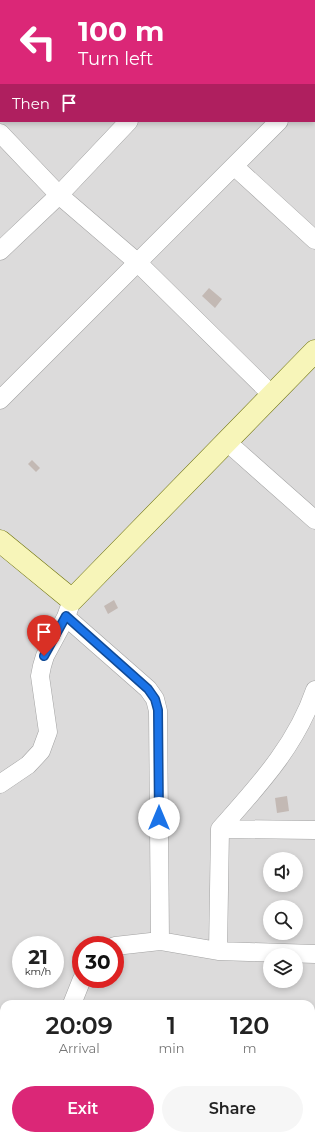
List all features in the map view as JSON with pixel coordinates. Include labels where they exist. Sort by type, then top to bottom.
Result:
[{"type":"street","points":[[0,251],[60,195],[128,122]]},
{"type":"street","points":[[0,400],[278,122]]},
{"type":"street","points":[[0,133],[60,195],[137,262],[271,394]]},
{"type":"street","points":[[234,166],[315,240]]},
{"type":"street","points":[[0,784],[28,765],[41,751],[48,732],[40,676],[44,656],[69,608],[271,394],[315,351]]},
{"type":"street","points":[[227,442],[315,520]]},
{"type":"street","points":[[0,540],[148,689],[155,699],[158,710],[160,941]]},
{"type":"street","points":[[218,951],[220,829],[272,770],[308,712],[315,690]]},
{"type":"street","points":[[220,829],[315,830]]},
{"type":"street","points":[[124,945],[160,941],[218,951],[315,954]]},
{"type":"street","points":[[74,1000],[78,988]]},
{"type":"shaded area","points":[[0,122],[315,122],[315,1000],[0,1000]]},
{"type":"building","points":[[209,288],[222,299],[215,308],[202,296]]},
{"type":"building","points":[[32,460],[40,468],[36,472],[28,464]]},
{"type":"building","points":[[114,600],[118,608],[108,614],[104,606]]},
{"type":"building","points":[[287,796],[289,811],[277,813],[275,798]]},
{"type":"route","points":[[44,656],[66,616],[148,689],[155,699],[158,710],[159,818]]}]
